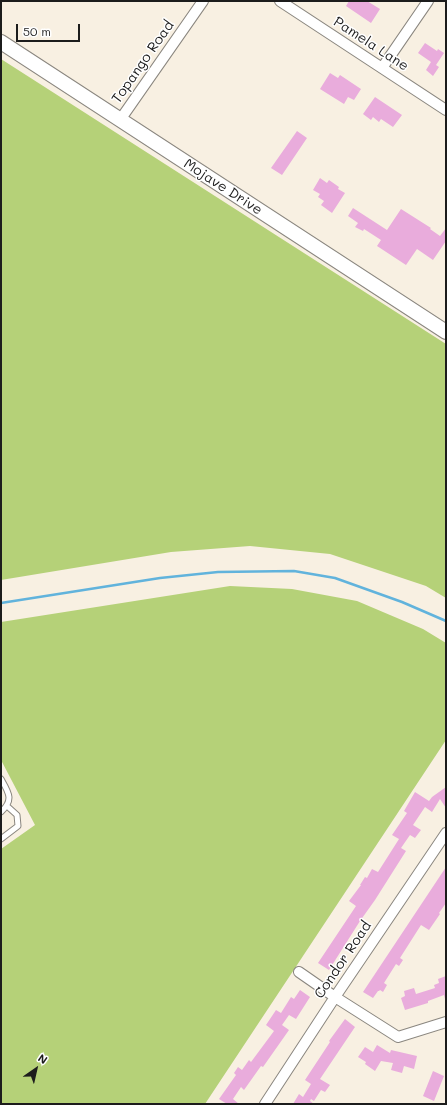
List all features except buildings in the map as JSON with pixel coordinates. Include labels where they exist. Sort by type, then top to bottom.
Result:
[{"type":"main road","name":"Mojave Drive","points":[[1,42],[446,332]]},
{"type":"street","name":"Topango Road","points":[[120,120],[203,1]]},
{"type":"street","name":"Pamela Lane","points":[[280,1],[446,110]]},
{"type":"street","points":[[382,68],[428,1]]},
{"type":"street","name":"Condor Road","points":[[265,1104],[335,997],[446,833]]},
{"type":"street","points":[[298,972],[398,1037],[446,1022]]},
{"type":"lane","points":[[1,779],[10,800],[1,812]]},
{"type":"lane","points":[[1,839],[18,826],[17,816],[7,806]]},
{"type":"green space","points":[[1,59],[446,344],[446,598],[426,586],[330,554],[250,546],[171,552],[1,580]]},
{"type":"green space","points":[[230,586],[292,589],[357,601],[423,629],[446,643],[446,740],[205,1104],[1,1104],[1,849],[35,825],[1,760],[1,622]]},
{"type":"waterway","points":[[1,603],[160,578],[218,572],[294,571],[335,578],[402,602],[446,621]]}]
